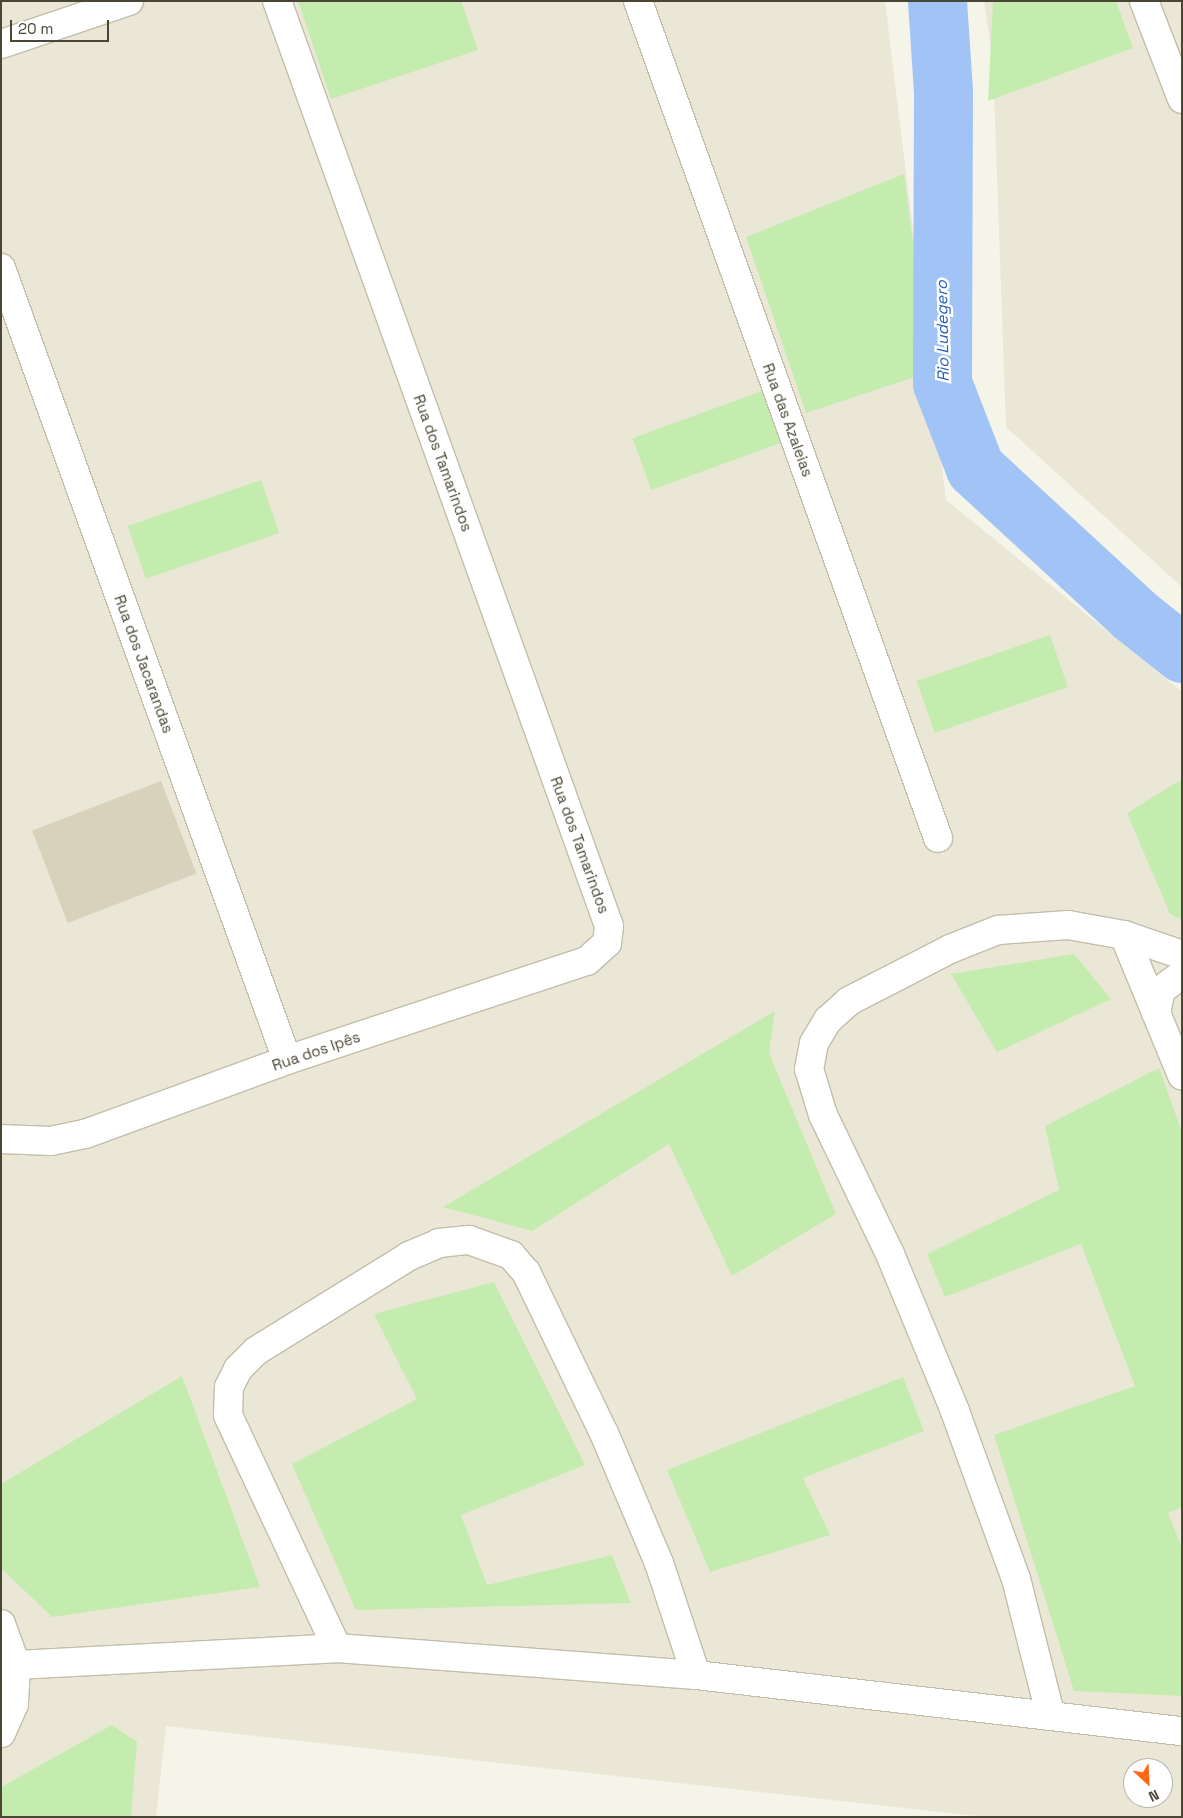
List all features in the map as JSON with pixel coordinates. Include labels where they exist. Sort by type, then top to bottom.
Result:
[{"type":"street","points":[[1,44],[129,1]]},
{"type":"street","name":"Rua dos Tamarindos","points":[[277,1],[609,926]]},
{"type":"street","name":"Rua das Azaleias","points":[[638,1],[938,838]]},
{"type":"street","points":[[1144,1],[1182,99]]},
{"type":"street","name":"Rua dos Jacarandas","points":[[1,268],[287,1060]]},
{"type":"street","points":[[1050,1713],[1016,1579],[955,1412],[890,1254],[822,1115],[809,1070],[814,1043],[828,1020],[849,1001],[950,949],[998,930],[1033,925],[1124,935],[1182,955]]},
{"type":"street","name":"Rua dos Ipês","points":[[1,1139],[51,1141],[85,1134],[287,1060],[587,961],[607,943],[609,926]]},
{"type":"street","points":[[1124,935],[1182,1076]]},
{"type":"street","points":[[1156,1013],[1162,990],[1182,974]]},
{"type":"street","points":[[337,1648],[228,1415],[229,1387],[238,1369],[256,1351],[409,1256],[439,1243],[469,1240],[511,1255],[526,1272],[604,1433],[659,1564],[696,1675]]},
{"type":"street","points":[[1,1624],[16,1665],[14,1704],[1,1733]]},
{"type":"street","points":[[16,1665],[337,1648],[696,1675],[1050,1713],[1182,1731]]},
{"type":"shaded area","points":[[1,1],[885,1],[946,500],[1182,692],[1182,1817],[985,1817],[166,1726],[156,1817],[1,1817]]},
{"type":"shaded area","points":[[984,1],[1182,1],[1182,587],[1006,427],[993,63]]},
{"type":"green space","points":[[298,1],[461,1],[478,50],[331,99]]},
{"type":"green space","points":[[993,1],[1116,1],[1133,48],[988,101]]},
{"type":"green space","points":[[904,174],[930,372],[806,413],[746,237]]},
{"type":"green space","points":[[765,390],[784,442],[651,490],[633,438]]},
{"type":"green space","points":[[261,480],[279,533],[146,579],[128,526]]},
{"type":"green space","points":[[1050,635],[1068,687],[935,733],[917,681]]},
{"type":"green space","points":[[1182,779],[1182,920],[1170,914],[1127,813]]},
{"type":"green space","points":[[1074,954],[1111,999],[997,1052],[951,974]]},
{"type":"green space","points":[[775,1011],[769,1053],[836,1214],[732,1276],[669,1144],[532,1231],[443,1207]]},
{"type":"green space","points":[[1159,1068],[1182,1132],[1182,1507],[1168,1513],[1182,1548],[1182,1696],[1074,1691],[994,1435],[1135,1386],[1081,1244],[945,1297],[927,1254],[1059,1190],[1045,1126]]},
{"type":"green space","points":[[494,1282],[585,1465],[461,1515],[487,1585],[612,1555],[631,1603],[356,1610],[292,1464],[417,1399],[374,1314]]},
{"type":"green space","points":[[182,1376],[260,1587],[52,1617],[1,1568],[1,1484]]},
{"type":"green space","points":[[903,1377],[924,1431],[803,1478],[830,1535],[710,1572],[667,1470]]},
{"type":"green space","points":[[112,1725],[137,1742],[131,1817],[1,1817],[1,1787]]},
{"type":"building","points":[[161,781],[196,873],[68,923],[32,830]]},
{"type":"waterway","name":"Rio Ludegero","points":[[937,1],[943,92],[942,383],[975,468],[1133,614],[1182,653]]}]
